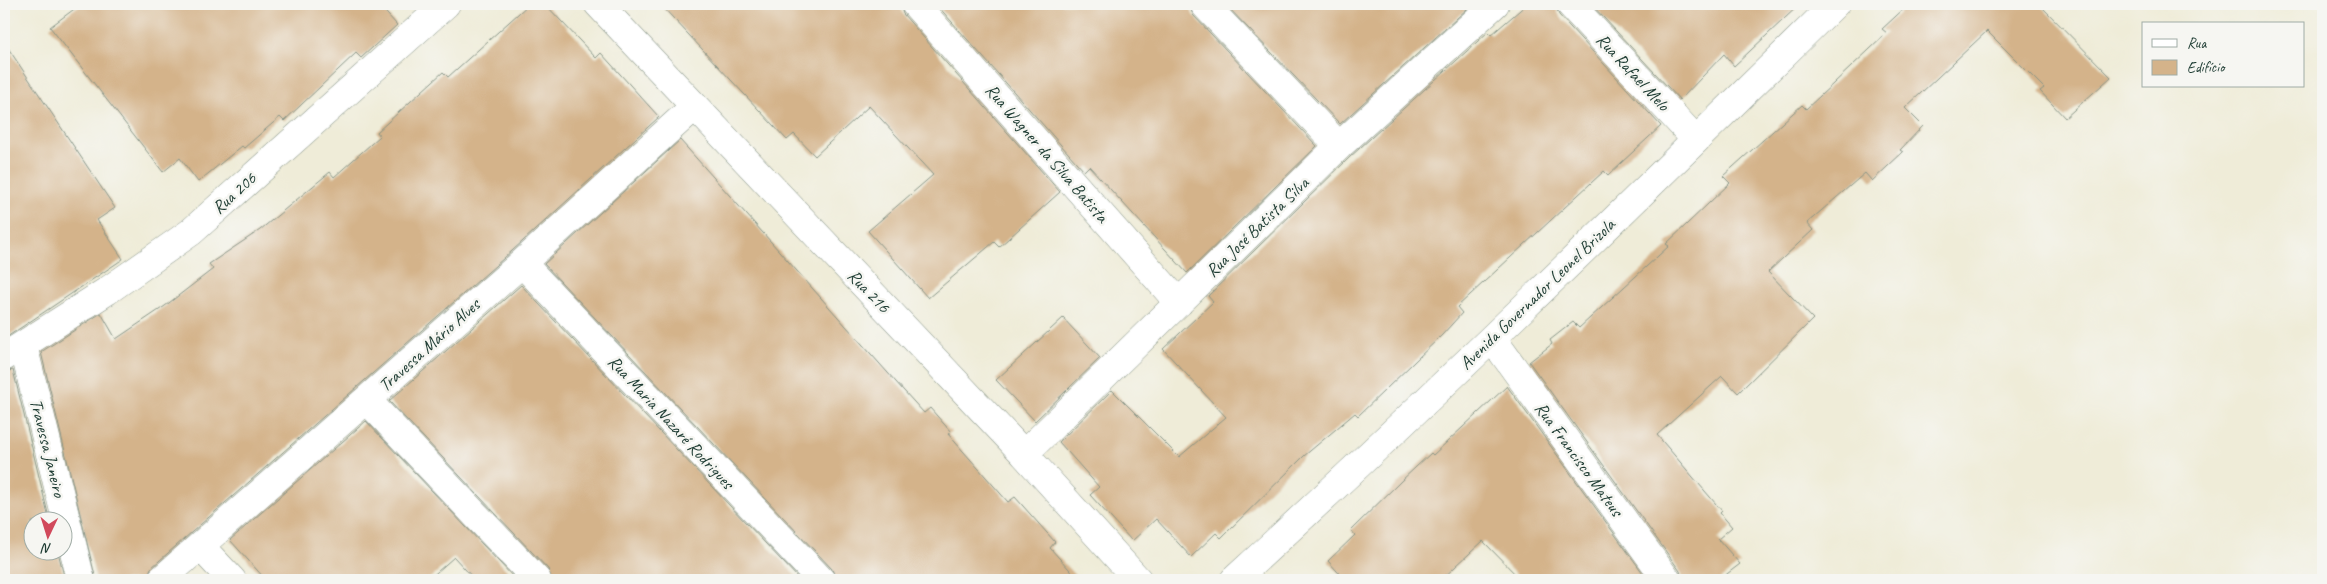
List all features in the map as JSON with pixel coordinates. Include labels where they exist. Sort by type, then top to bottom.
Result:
[{"type":"street","name":"Rua 206","points":[[13,351],[107,291],[191,232],[446,4]]},
{"type":"street","name":"Rua 216","points":[[598,4],[1024,454],[1138,580]]},
{"type":"street","name":"Rua Wagner da Silva Batista","points":[[914,4],[1179,303]]},
{"type":"street","points":[[1204,4],[1340,146]]},
{"type":"street","name":"Rua José Batista Silva","points":[[1024,454],[1340,146],[1495,4]]},
{"type":"street","name":"Rua Rafael Melo","points":[[1570,4],[1696,140]]},
{"type":"street","name":"Avenida Governador Leonel Brizola","points":[[1234,580],[1332,491],[1492,338],[1835,4]]},
{"type":"street","name":"Travessa Mário Alves","points":[[161,580],[522,263],[694,107]]},
{"type":"street","name":"Rua Maria Nazaré Rodrigues","points":[[522,263],[821,580]]},
{"type":"street","name":"Rua Francisco Mateus","points":[[1492,338],[1667,580]]},
{"type":"street","name":"Travessa Janeiro","points":[[13,351],[81,580]]},
{"type":"street","points":[[366,400],[537,580]]},
{"type":"street","points":[[200,546],[232,580]]},
{"type":"building","points":[[81,4],[378,4],[397,25],[361,58],[356,53],[284,121],[280,117],[244,148],[242,146],[198,182],[180,158],[163,172],[50,27]]},
{"type":"building","points":[[529,4],[545,4],[596,58],[601,53],[659,117],[512,251],[151,568],[146,580],[96,580],[41,352],[101,313],[116,339],[165,306],[213,269],[209,264],[260,230],[330,172],[334,177],[380,136],[377,132],[443,72],[448,77]]},
{"type":"building","points":[[660,4],[900,4],[903,14],[1060,192],[999,247],[994,242],[928,298],[868,231],[933,175],[869,106],[815,156],[794,134],[787,140]]},
{"type":"building","points":[[936,4],[1189,4],[1193,15],[1317,146],[1187,273],[1089,166],[1084,171]]},
{"type":"building","points":[[1225,4],[1462,4],[1467,9],[1340,124]]},
{"type":"building","points":[[1527,4],[1555,4],[1559,15],[1661,126],[1608,175],[1604,171],[1457,307],[1462,313],[1442,335],[1358,416],[1355,413],[1304,456],[1221,538],[1216,533],[1191,557],[1156,519],[1132,541],[1090,495],[1099,487],[1059,442],[1112,390],[1179,457],[1226,417],[1163,349],[1213,302],[1208,296],[1350,157],[1488,32],[1491,35]]},
{"type":"building","points":[[1591,4],[1800,4],[1734,66],[1724,54],[1680,100]]},
{"type":"building","points":[[1909,4],[2039,4],[2111,77],[2065,118],[2040,91],[2044,88],[1987,31],[1905,108],[1923,126],[1900,150],[1903,152],[1872,181],[1865,173],[1807,223],[1813,230],[1768,272],[1813,319],[1738,393],[1722,376],[1657,435],[1722,511],[1720,513],[1732,527],[1718,539],[1740,564],[1719,580],[1682,580],[1680,571],[1529,362],[1552,344],[1550,340],[1573,322],[1579,328],[1669,246],[1666,244],[1730,183],[1723,176],[1802,105],[1806,109],[1887,33],[1882,29]]},
{"type":"building","points":[[4,42],[115,208],[97,220],[123,259],[4,339]]},
{"type":"building","points":[[680,140],[924,413],[930,408],[951,432],[948,434],[1008,502],[1015,497],[1055,542],[1050,548],[1079,580],[836,580],[832,569],[544,264]]},
{"type":"building","points":[[521,285],[800,580],[552,580],[548,569],[389,401]]},
{"type":"building","points":[[1063,318],[1100,358],[1035,421],[996,380]]},
{"type":"building","points":[[13,370],[48,512],[22,512],[22,562],[60,562],[65,580],[4,580],[4,372]]},
{"type":"building","points":[[1507,386],[1648,580],[1521,580],[1483,541],[1441,580],[1345,580],[1328,561],[1355,535],[1351,530],[1431,453],[1433,455]]},
{"type":"building","points":[[366,421],[516,580],[475,580],[454,557],[428,580],[266,580],[230,540]]}]
